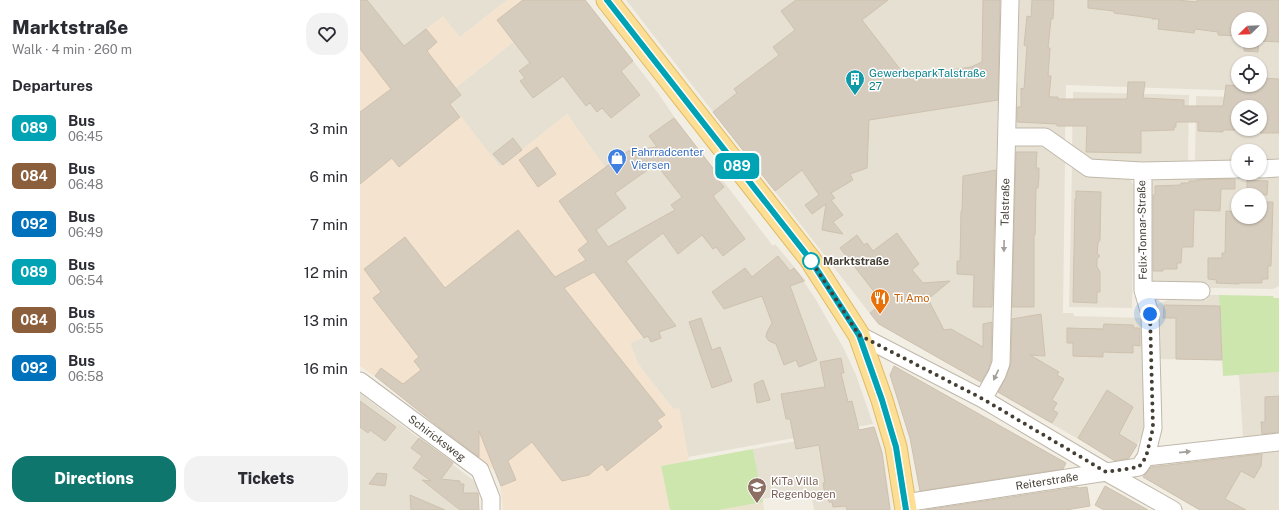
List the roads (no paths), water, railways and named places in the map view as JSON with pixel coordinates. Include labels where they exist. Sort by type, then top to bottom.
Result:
[{"type":"main road","points":[[608,0],[810,259],[859,335],[882,400],[896,447],[905,507]]},
{"type":"street","name":"Talstraße","points":[[983,399],[997,374],[1001,363],[1010,0]]},
{"type":"street","name":"Felix-Tonnar-Straße","points":[[1007,137],[1045,137],[1088,168],[1142,171],[1231,169]]},
{"type":"street","points":[[1267,169],[1279,168]]},
{"type":"street","name":"Felix-Tonnar-Straße","points":[[1142,171],[1143,290],[1150,314],[1153,428],[1146,457]]},
{"type":"street","name":"Felix-Tonnar-Straße","points":[[1143,290],[1201,291]]},
{"type":"street","points":[[859,335],[983,399],[1173,510]]},
{"type":"street","name":"Schiricksweg","points":[[360,381],[480,470],[492,498],[491,510]]},
{"type":"street","points":[[1146,457],[1279,442]]},
{"type":"street","name":"Reiterstraße","points":[[905,507],[1139,467],[1146,457]]},
{"type":"place","name":"GewerbeparkTalstraße 27","points":[[855,96]]},
{"type":"place","name":"Fahrradcenter Viersen","points":[[617,175]]},
{"type":"place","name":"Marktstraße","points":[[811,261]]},
{"type":"place","name":"Ti Amo","points":[[880,315]]},
{"type":"place","name":"KiTa Villa Regenbogen","points":[[757,504]]}]
